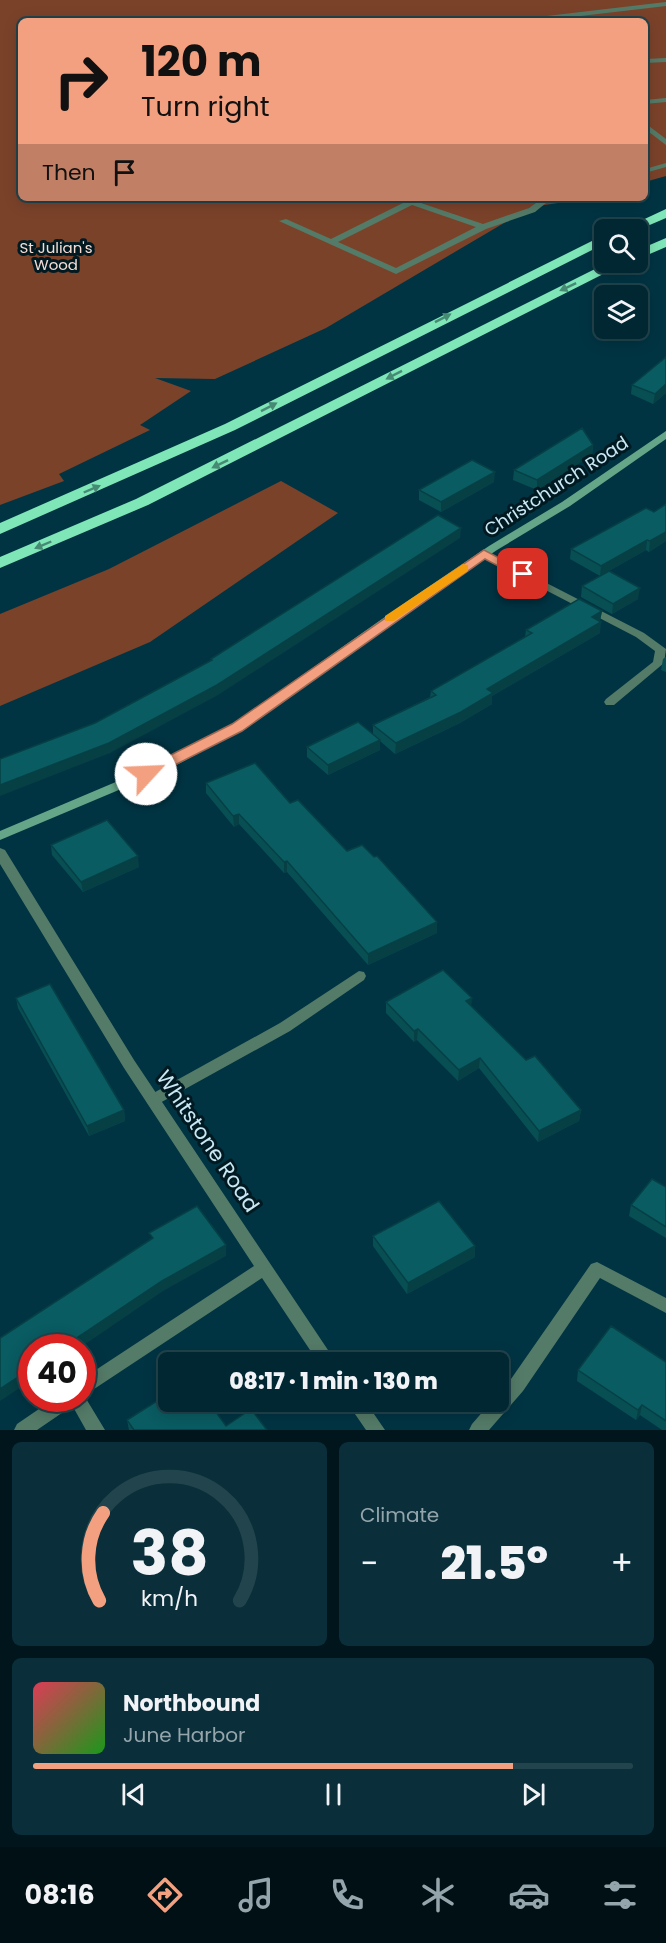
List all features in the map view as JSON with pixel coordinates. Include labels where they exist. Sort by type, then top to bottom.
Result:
[{"type":"highway","points":[[648,221],[666,213]]},
{"type":"highway","points":[[648,250],[666,242]]},
{"type":"highway","points":[[0,529],[230,427],[594,244]]},
{"type":"highway","points":[[0,563],[142,502],[597,273]]},
{"type":"street","points":[[547,18],[666,4]]},
{"type":"street","points":[[648,61],[666,60]]},
{"type":"street","points":[[648,102],[666,100]]},
{"type":"street","points":[[648,128],[666,143]]},
{"type":"street","points":[[648,170],[666,165]]},
{"type":"street","points":[[331,242],[413,201]]},
{"type":"street","points":[[418,201],[483,227]]},
{"type":"street","points":[[283,221],[396,271],[483,227],[532,210],[544,201]]},
{"type":"street","name":"Christchurch Road","points":[[0,836],[167,765],[237,728],[484,554],[566,504],[666,434]]},
{"type":"street","points":[[484,554],[640,634],[661,650],[658,663],[609,702]]},
{"type":"street","name":"Whitstone Road","points":[[0,853],[153,1100],[321,1352]]},
{"type":"street","points":[[153,1100],[285,1027],[359,976]]},
{"type":"street","points":[[96,1380],[264,1268]]},
{"type":"street","points":[[478,1430],[517,1385],[597,1269],[666,1306]]},
{"type":"street","points":[[23,1430],[49,1412]]},
{"type":"street","points":[[85,1412],[96,1430]]},
{"type":"street","points":[[364,1412],[376,1430]]},
{"type":"green space","name":"St Julian's Wood","points":[[0,0],[666,0],[666,176],[648,181],[648,18],[18,18],[18,201],[572,201],[531,207],[326,328],[215,379],[155,378],[191,391],[140,425],[150,430],[59,474],[64,481],[0,505]]},
{"type":"green space","points":[[281,481],[338,513],[150,642],[0,706],[0,614],[109,569]]},
{"type":"building","points":[[666,357],[666,384],[655,394],[632,385]]},
{"type":"building","points":[[582,428],[593,445],[537,480],[514,470]]},
{"type":"building","points":[[472,460],[495,472],[441,502],[419,490]]},
{"type":"building","points":[[666,504],[666,532],[601,566],[571,549],[646,508],[654,512]]},
{"type":"building","points":[[438,515],[461,528],[217,685],[109,743],[0,785],[0,759],[95,723],[212,660]]},
{"type":"building","points":[[609,571],[640,588],[613,604],[582,586]]},
{"type":"building","points":[[579,599],[602,611],[592,617],[601,622],[487,689],[493,693],[461,712],[396,743],[373,725],[436,695],[431,691],[532,633],[526,630]]},
{"type":"building","points":[[358,722],[380,740],[328,765],[307,747]]},
{"type":"building","points":[[255,763],[290,803],[298,800],[347,851],[362,845],[374,857],[377,856],[437,922],[368,954],[287,861],[284,862],[239,814],[233,816],[206,783]]},
{"type":"building","points":[[107,820],[138,856],[81,882],[51,845]]},
{"type":"building","points":[[443,970],[472,998],[466,1001],[526,1060],[535,1056],[581,1110],[539,1131],[480,1058],[459,1070],[418,1029],[414,1031],[386,1002]]},
{"type":"building","points":[[50,984],[124,1110],[87,1126],[16,998]]},
{"type":"building","points":[[652,1179],[666,1187],[666,1227],[631,1205]]},
{"type":"building","points":[[439,1201],[475,1246],[408,1283],[373,1236]]},
{"type":"building","points":[[197,1206],[226,1245],[162,1281],[82,1334],[18,1334],[18,1377],[0,1389],[0,1338],[153,1238],[149,1233]]},
{"type":"building","points":[[611,1326],[666,1362],[666,1421],[642,1405],[638,1410],[578,1370]]},
{"type":"building","points":[[158,1400],[158,1412],[216,1412],[226,1426],[247,1412],[253,1412],[267,1430],[134,1430],[127,1420]]},
{"type":"slow traffic","points":[[389,619],[463,568]]},
{"type":"route","points":[[146,774],[237,728],[484,554],[523,574]]}]
